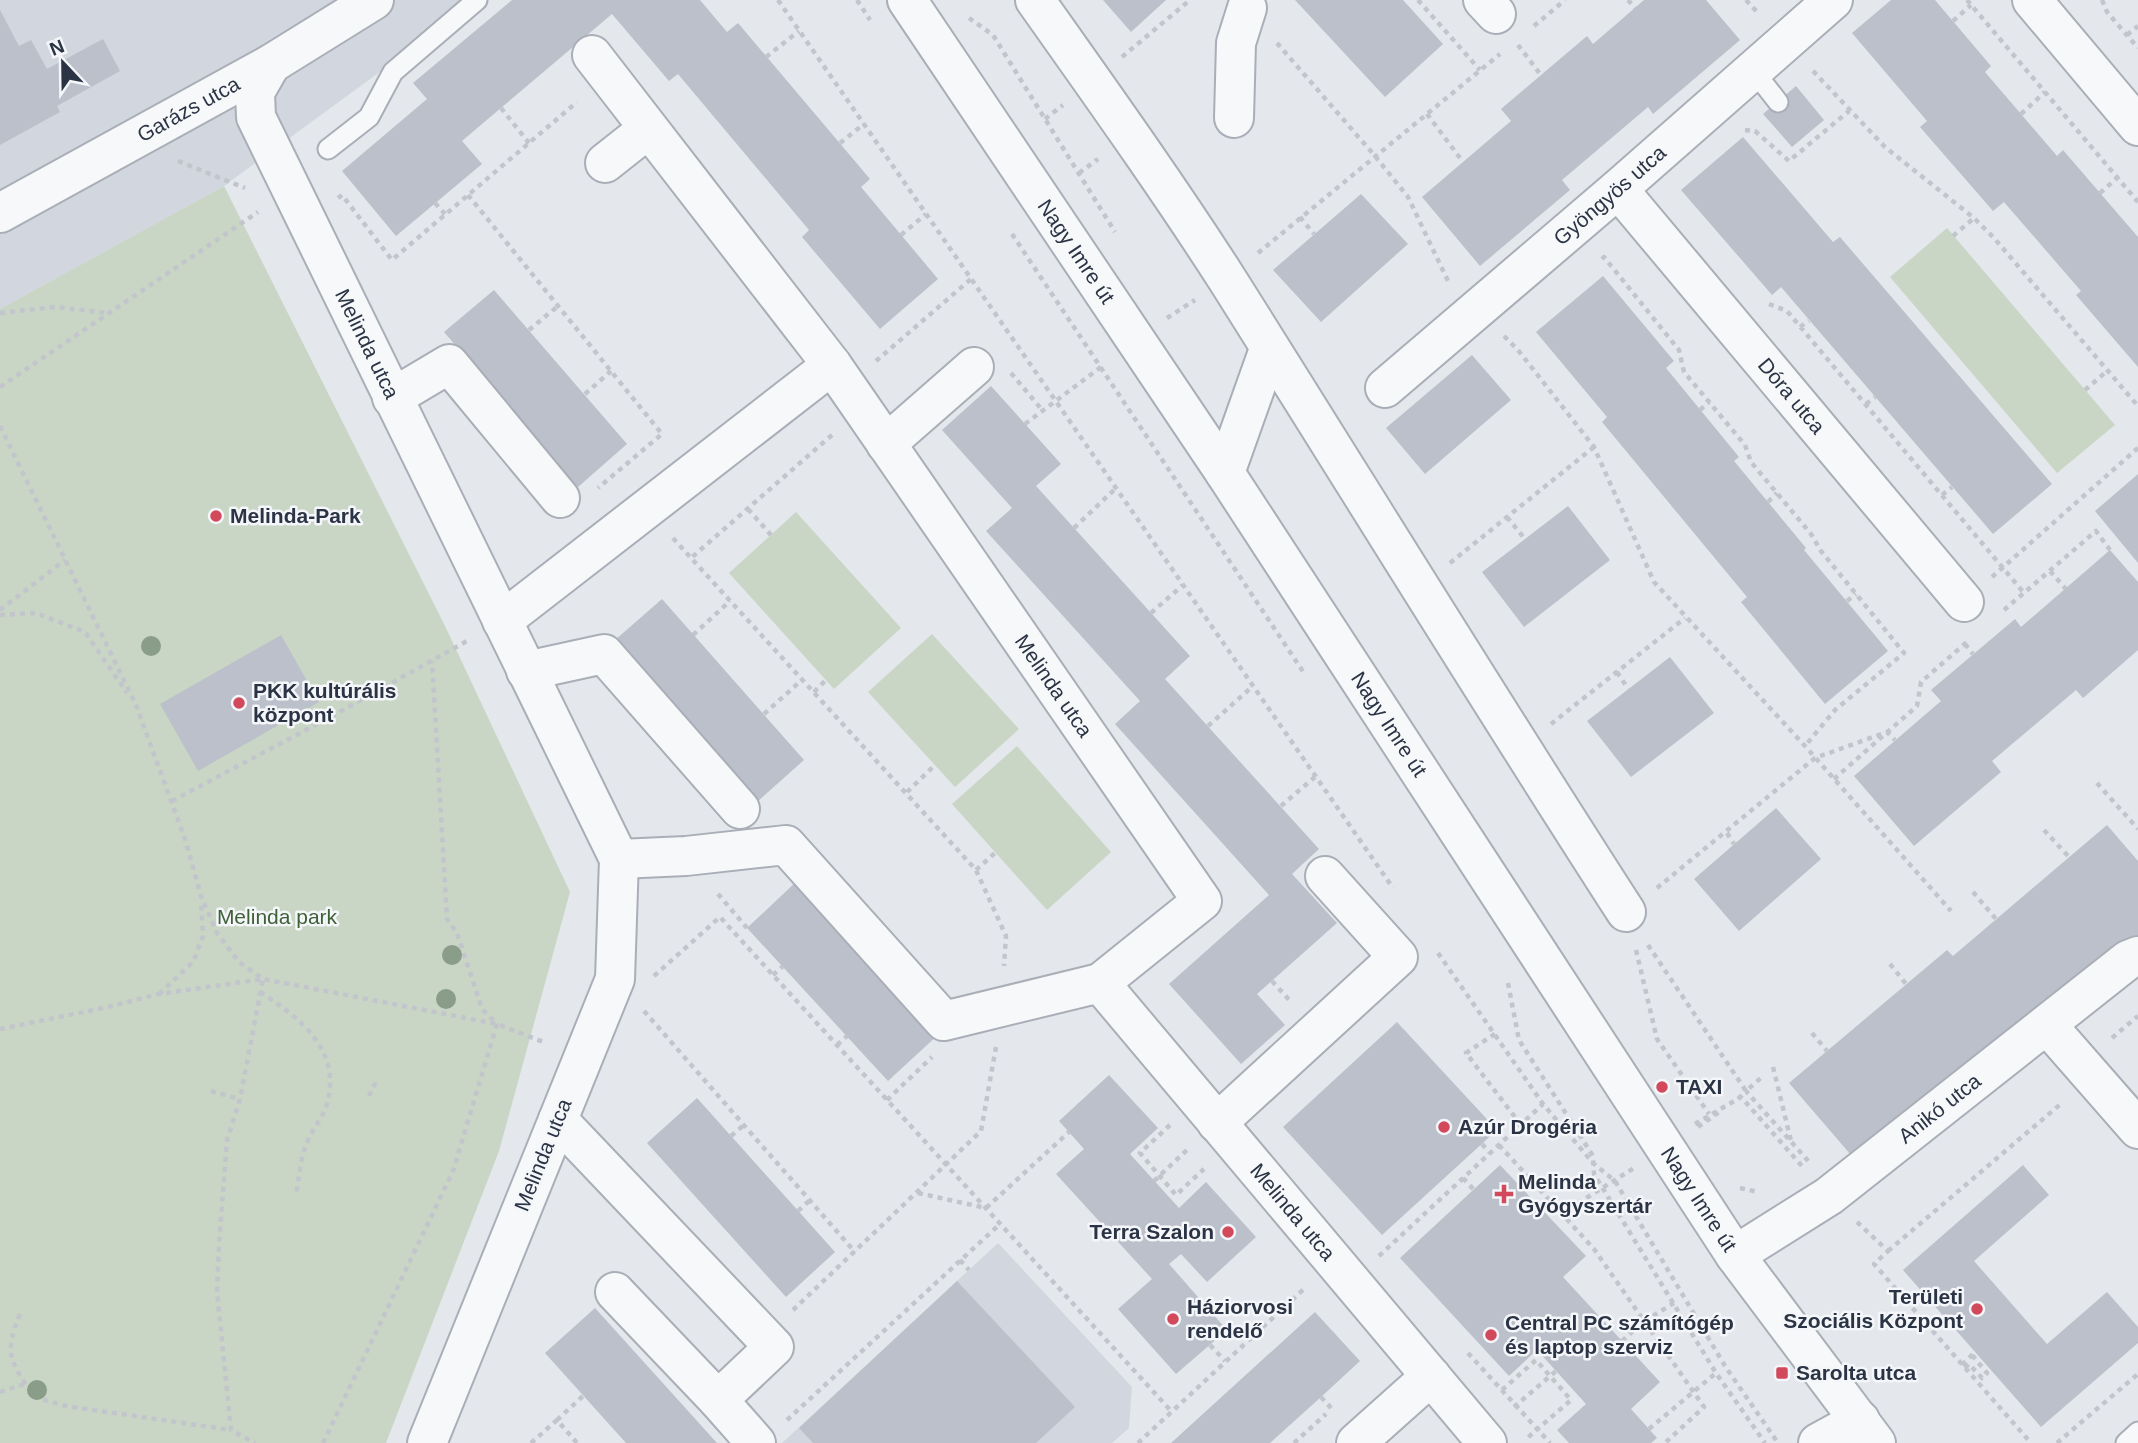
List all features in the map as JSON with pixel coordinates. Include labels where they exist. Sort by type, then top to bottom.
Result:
[{"type":"street","name":"Garázs utca","points":[[0,213],[271,64],[374,0]]},
{"type":"street","name":"Nagy Imre út","points":[[907,0],[1225,473],[1735,1255],[1868,1431]]},
{"type":"street","points":[[1035,0],[1131,135],[1226,278],[1520,748],[1626,912]]},
{"type":"street","name":"Gyöngyös utca","points":[[1385,387],[1618,189],[1833,0]]},
{"type":"street","points":[[2032,0],[2138,126]]},
{"type":"street","points":[[1234,118],[1236,43],[1248,3]]},
{"type":"street","name":"Melinda utca","points":[[271,64],[255,92],[256,117],[619,859],[623,988],[582,1057],[427,1443]]},
{"type":"street","name":"Melinda utca","points":[[599,66],[847,387],[1202,901],[1100,983],[944,1021],[786,845],[686,856],[619,859]]},
{"type":"street","points":[[605,163],[648,130]]},
{"type":"street","name":"Dóra utca","points":[[1618,189],[1964,602]]},
{"type":"street","points":[[1225,473],[1269,349]]},
{"type":"street","points":[[392,398],[449,364],[574,497]]},
{"type":"street","points":[[886,444],[974,367]]},
{"type":"street","points":[[502,621],[847,387]]},
{"type":"street","points":[[526,671],[604,654],[740,810]]},
{"type":"street","points":[[1216,1122],[1398,957],[1325,876]]},
{"type":"street","name":"Anikó utca","points":[[1735,1255],[1831,1193],[2128,960],[2138,956]]},
{"type":"street","name":"Melinda utca","points":[[1100,983],[1431,1376],[1480,1440]]},
{"type":"street","points":[[2047,1025],[2138,1129]]},
{"type":"street","points":[[558,1120],[774,1347],[718,1400]]},
{"type":"street","points":[[615,1292],[718,1400],[769,1434]]},
{"type":"street","points":[[1356,1443],[1431,1376]]},
{"type":"street","points":[[1818,1443],[1868,1431]]},
{"type":"lane","points":[[328,149],[369,117],[393,72],[477,0]]},
{"type":"lane","points":[[1753,71],[1778,102]]},
{"type":"lane","points":[[2126,1443],[2138,1432]]},
{"type":"path","points":[[778,0],[1394,888]]},
{"type":"path","points":[[856,0],[872,23]]},
{"type":"path","points":[[1418,0],[1480,70]]},
{"type":"path","points":[[1283,232],[1480,70],[1505,28],[1565,0]]},
{"type":"path","points":[[1628,0],[1634,8]]},
{"type":"path","points":[[2102,0],[2107,12],[2138,48]]},
{"type":"path","points":[[1952,21],[1969,2],[2138,202]]},
{"type":"path","points":[[1248,3],[1408,197],[1451,287],[1507,339],[1594,447],[1654,582],[1805,746],[1951,911]]},
{"type":"path","points":[[963,9],[968,17],[993,35],[1120,240]]},
{"type":"path","points":[[2127,35],[2138,26]]},
{"type":"path","points":[[1505,28],[1541,75]]},
{"type":"path","points":[[766,57],[799,31]]},
{"type":"path","points":[[0,387],[109,314],[299,206],[342,195],[392,260],[529,143],[599,66]]},
{"type":"path","points":[[1809,66],[1885,147],[1975,218],[2138,406]]},
{"type":"path","points":[[2021,114],[2045,92]]},
{"type":"path","points":[[501,108],[529,143]]},
{"type":"path","points":[[1739,130],[1755,131],[1789,161],[1849,111]]},
{"type":"path","points":[[1427,114],[1463,162]]},
{"type":"path","points":[[840,144],[864,124]]},
{"type":"path","points":[[126,144],[202,169],[245,188],[299,206]]},
{"type":"path","points":[[2100,192],[2117,178]]},
{"type":"path","points":[[468,195],[662,434],[574,497]]},
{"type":"path","points":[[435,203],[445,215]]},
{"type":"path","points":[[901,235],[926,214]]},
{"type":"path","points":[[1300,217],[1314,234]]},
{"type":"path","points":[[1953,236],[1975,218]]},
{"type":"path","points":[[1009,229],[1306,676]]},
{"type":"path","points":[[1595,265],[1604,257],[1679,350],[1684,372],[1745,445],[1751,462],[1904,653],[1835,710],[1805,746]]},
{"type":"path","points":[[1025,424],[1226,278]]},
{"type":"path","points":[[764,1337],[981,1131],[1003,1006],[1006,936],[976,870],[691,558],[748,509],[847,387],[971,279]]},
{"type":"path","points":[[1759,301],[1787,311],[2024,593]]},
{"type":"path","points":[[529,330],[558,306]]},
{"type":"path","points":[[1161,306],[1175,329]]},
{"type":"path","points":[[0,313],[55,307],[109,314]]},
{"type":"path","points":[[1800,327],[1809,321]]},
{"type":"path","points":[[1507,339],[1517,331]]},
{"type":"path","points":[[585,394],[611,371]]},
{"type":"path","points":[[2085,390],[2107,371]]},
{"type":"path","points":[[1866,404],[1875,397]]},
{"type":"path","points":[[1700,410],[1709,402]]},
{"type":"path","points":[[0,426],[136,705],[186,839],[201,896],[217,933],[239,962],[263,979]]},
{"type":"path","points":[[1478,541],[1594,447]]},
{"type":"path","points":[[1964,602],[2138,448]]},
{"type":"path","points":[[1942,495],[1952,487]]},
{"type":"path","points":[[1074,528],[1116,488]]},
{"type":"path","points":[[1768,502],[1777,494]]},
{"type":"path","points":[[748,509],[771,535]]},
{"type":"path","points":[[1507,517],[1525,539]]},
{"type":"path","points":[[0,612],[65,560]]},
{"type":"path","points":[[2050,570],[2066,589]]},
{"type":"path","points":[[1151,613],[1183,585]]},
{"type":"path","points":[[1847,601],[1856,594]]},
{"type":"path","points":[[693,635],[730,601]]},
{"type":"path","points":[[0,612],[36,613],[85,632],[136,705]]},
{"type":"path","points":[[1582,699],[1685,618]]},
{"type":"path","points":[[172,801],[502,621]]},
{"type":"path","points":[[1965,644],[1973,654]]},
{"type":"path","points":[[432,661],[447,919],[457,933],[482,1009],[497,1024]]},
{"type":"path","points":[[1616,672],[1628,689]]},
{"type":"path","points":[[764,714],[803,679]]},
{"type":"path","points":[[814,692],[826,680]]},
{"type":"path","points":[[1208,726],[1253,686]]},
{"type":"path","points":[[1689,863],[1815,758],[1887,732],[1895,740]]},
{"type":"path","points":[[1834,779],[1852,764]]},
{"type":"path","points":[[907,792],[934,765]]},
{"type":"path","points":[[1281,806],[1316,776]]},
{"type":"path","points":[[2097,783],[2138,829]]},
{"type":"path","points":[[2044,830],[2069,857]]},
{"type":"path","points":[[1727,833],[1734,844]]},
{"type":"path","points":[[976,870],[996,852]]},
{"type":"path","points":[[1973,892],[1996,919]]},
{"type":"path","points":[[159,994],[193,962],[203,936],[201,896]]},
{"type":"path","points":[[1626,912],[1746,1091],[1831,1193]]},
{"type":"path","points":[[1626,912],[1657,1039],[1709,1114]]},
{"type":"path","points":[[855,1252],[623,988],[720,917],[1172,1412]]},
{"type":"path","points":[[1432,945],[1543,1104],[1593,1163],[1615,1181],[1725,1366],[1778,1443]]},
{"type":"path","points":[[1890,964],[1906,984]]},
{"type":"path","points":[[773,975],[783,966]]},
{"type":"path","points":[[231,1430],[217,1292],[228,1140],[240,1098],[263,979]]},
{"type":"path","points":[[0,1029],[159,994],[263,979],[497,1024],[582,1057]]},
{"type":"path","points":[[1507,979],[1519,1040],[1592,1156],[1594,1174],[1602,1188],[1716,1373],[1765,1443]]},
{"type":"path","points":[[260,992],[295,1014],[322,1047],[331,1073],[327,1105],[306,1144],[296,1196]]},
{"type":"path","points":[[2031,1443],[1874,1264],[2093,1077],[2112,1037],[2138,1016]]},
{"type":"path","points":[[323,1443],[453,1171],[497,1024]]},
{"type":"path","points":[[1812,1033],[1827,1051]]},
{"type":"path","points":[[1495,1034],[1466,1053],[1521,1125]]},
{"type":"path","points":[[837,1045],[847,1036]]},
{"type":"path","points":[[1773,1067],[1791,1142]]},
{"type":"path","points":[[1664,1147],[1676,1143],[1741,1097],[1762,1077]]},
{"type":"path","points":[[369,1096],[376,1082]]},
{"type":"path","points":[[211,1091],[240,1098]]},
{"type":"path","points":[[1664,1147],[1709,1114],[1741,1097]]},
{"type":"path","points":[[1741,1097],[1888,1251]]},
{"type":"path","points":[[1374,1260],[1543,1104]]},
{"type":"path","points":[[1216,1122],[1177,1195],[1140,1153],[1216,1122]]},
{"type":"path","points":[[731,1136],[744,1125]]},
{"type":"path","points":[[986,1208],[1069,1132]]},
{"type":"path","points":[[1482,1144],[1490,1153]]},
{"type":"path","points":[[1499,1145],[1594,1249],[1704,1406],[1665,1443]]},
{"type":"path","points":[[1154,1181],[1169,1167]]},
{"type":"path","points":[[1463,1178],[1474,1190]]},
{"type":"path","points":[[1729,1182],[1740,1188],[1766,1194]]},
{"type":"path","points":[[1561,1214],[1602,1188]]},
{"type":"path","points":[[918,1193],[986,1208]]},
{"type":"path","points":[[798,1211],[810,1200]]},
{"type":"path","points":[[769,1434],[1000,1224]]},
{"type":"path","points":[[960,1261],[969,1270]]},
{"type":"path","points":[[1138,1443],[1333,1261]]},
{"type":"path","points":[[1622,1341],[1643,1322],[1674,1303]]},
{"type":"path","points":[[20,1314],[9,1338],[13,1365],[33,1397],[66,1406],[231,1430],[255,1443]]},
{"type":"path","points":[[1210,1345],[1225,1362]]},
{"type":"path","points":[[1465,1350],[1550,1443]]},
{"type":"path","points":[[1973,1354],[1987,1373],[1982,1378],[1969,1364],[1964,1366],[1973,1354]]},
{"type":"path","points":[[1502,1390],[1536,1360],[1571,1400],[1521,1443]]},
{"type":"path","points":[[1480,1440],[1556,1371]]},
{"type":"path","points":[[1649,1429],[1716,1373]]},
{"type":"path","points":[[2057,1443],[2138,1374]]},
{"type":"path","points":[[0,1392],[25,1384]]},
{"type":"path","points":[[531,1443],[583,1395]]},
{"type":"path","points":[[1321,1397],[1332,1409]]},
{"type":"path","points":[[556,1420],[578,1443]]},
{"type":"shaded area","points":[[0,0],[478,0],[224,186],[0,309]]},
{"type":"shaded area","points":[[998,1243],[1132,1387],[1129,1428],[1112,1443],[782,1443]]},
{"type":"green space","name":"Melinda park","points":[[224,186],[445,626],[570,892],[499,1151],[386,1443],[0,1443],[0,309]]},
{"type":"green space","points":[[1947,228],[2115,425],[2057,473],[1890,277]]},
{"type":"green space","points":[[796,512],[901,628],[834,689],[729,573]]},
{"type":"green space","points":[[932,634],[1019,729],[955,787],[868,692]]},
{"type":"green space","points":[[1017,746],[1111,852],[1047,910],[952,804]]},
{"type":"building","points":[[512,0],[700,0],[727,32],[738,23],[870,179],[861,187],[938,279],[880,329],[802,237],[809,230],[678,74],[669,81],[612,14],[462,141],[482,164],[396,236],[342,171],[427,99],[413,83]]},
{"type":"building","points":[[1103,0],[1166,0],[1131,32]]},
{"type":"building","points":[[1295,0],[1403,0],[1443,44],[1385,97]]},
{"type":"building","points":[[1644,0],[1706,0],[1740,40],[1653,114],[1648,107],[1562,180],[1570,190],[1480,266],[1422,197],[1511,121],[1501,109],[1587,36],[1593,44]]},
{"type":"building","points":[[1891,0],[1935,0],[1991,66],[1985,72],[2057,156],[2063,150],[2138,237],[2138,367],[2076,295],[2081,291],[2004,202],[1993,211],[1920,127],[1927,121],[1852,33]]},
{"type":"building","points":[[0,10],[19,46],[31,40],[47,69],[103,39],[120,71],[57,106],[60,112],[0,145]]},
{"type":"building","points":[[1796,86],[1824,120],[1792,147],[1763,114]]},
{"type":"building","points":[[1743,137],[1833,242],[1840,237],[2052,484],[1993,534],[1781,287],[1772,295],[1681,190]]},
{"type":"building","points":[[1361,194],[1408,244],[1321,322],[1273,270]]},
{"type":"building","points":[[1603,276],[1674,361],[1666,368],[1739,457],[1734,461],[1888,651],[1825,704],[1741,602],[1747,597],[1602,422],[1607,417],[1536,332]]},
{"type":"building","points":[[494,290],[627,444],[578,487],[444,332]]},
{"type":"building","points":[[1472,355],[1511,400],[1425,474],[1386,428]]},
{"type":"building","points":[[991,386],[1061,464],[1036,486],[1190,656],[1165,679],[1319,849],[1292,874],[1337,923],[1257,994],[1285,1025],[1241,1064],[1169,984],[1269,895],[1115,724],[1140,701],[986,531],[1012,508],[942,430]]},
{"type":"building","points":[[2138,474],[2138,563],[2095,511]]},
{"type":"building","points":[[1568,506],[1610,560],[1524,627],[1482,572]]},
{"type":"building","points":[[2110,550],[2138,582],[2138,650],[2083,698],[2076,690],[1992,761],[2001,772],[1914,846],[1854,776],[1941,701],[1931,690],[2015,619],[2021,627]]},
{"type":"building","points":[[662,599],[804,760],[758,801],[615,640]]},
{"type":"building","name":"PKK kultúrális központ","points":[[281,635],[319,702],[198,771],[160,704]]},
{"type":"building","points":[[1670,657],[1714,713],[1631,777],[1587,721]]},
{"type":"building","points":[[1776,808],[1821,859],[1739,931],[1694,879]]},
{"type":"building","points":[[2107,825],[2138,861],[2138,935],[2020,1035],[1857,1162],[1789,1083],[1947,950],[1953,956]]},
{"type":"building","points":[[798,880],[940,1033],[888,1081],[747,928]]},
{"type":"building","points":[[1397,1022],[1497,1130],[1382,1235],[1283,1127]]},
{"type":"building","points":[[1109,1075],[1158,1128],[1130,1154],[1179,1208],[1206,1182],[1256,1237],[1207,1282],[1181,1254],[1169,1264],[1227,1330],[1176,1374],[1118,1309],[1152,1279],[1056,1174],[1084,1149],[1059,1121]]},
{"type":"building","points":[[697,1098],[835,1252],[786,1297],[647,1143]]},
{"type":"building","points":[[1500,1165],[1586,1256],[1563,1277],[1660,1382],[1631,1409],[1657,1438],[1651,1443],[1569,1443],[1557,1430],[1586,1404],[1537,1350],[1509,1376],[1400,1258]]},
{"type":"building","name":"Területi Szociális Központ","points":[[2023,1165],[2049,1195],[1974,1261],[2047,1344],[2107,1292],[2138,1327],[2138,1343],[2041,1427],[1903,1270]]},
{"type":"building","points":[[957,1281],[1075,1407],[1036,1443],[813,1443],[799,1428]]},
{"type":"building","points":[[595,1308],[717,1443],[626,1443],[545,1353]]},
{"type":"building","points":[[1315,1312],[1360,1361],[1321,1397],[1270,1443],[1171,1443]]},
{"type":"place","name":"Melinda-Park","points":[[216,516]]},
{"type":"place","name":"PKK kultúrális központ","points":[[239,703]]},
{"type":"place","name":"TAXI","points":[[1662,1087]]},
{"type":"place","name":"Azúr Drogéria","points":[[1444,1127]]},
{"type":"place","name":"Melinda Gyógyszertár","points":[[1504,1194]]},
{"type":"place","name":"Terra Szalon","points":[[1228,1232]]},
{"type":"place","name":"Területi Szociális Központ","points":[[1977,1309]]},
{"type":"place","name":"Háziorvosi rendelő","points":[[1173,1319]]},
{"type":"place","name":"Central PC számítógép és laptop szerviz","points":[[1491,1335]]},
{"type":"place","name":"Sarolta utca","points":[[1782,1373]]}]
